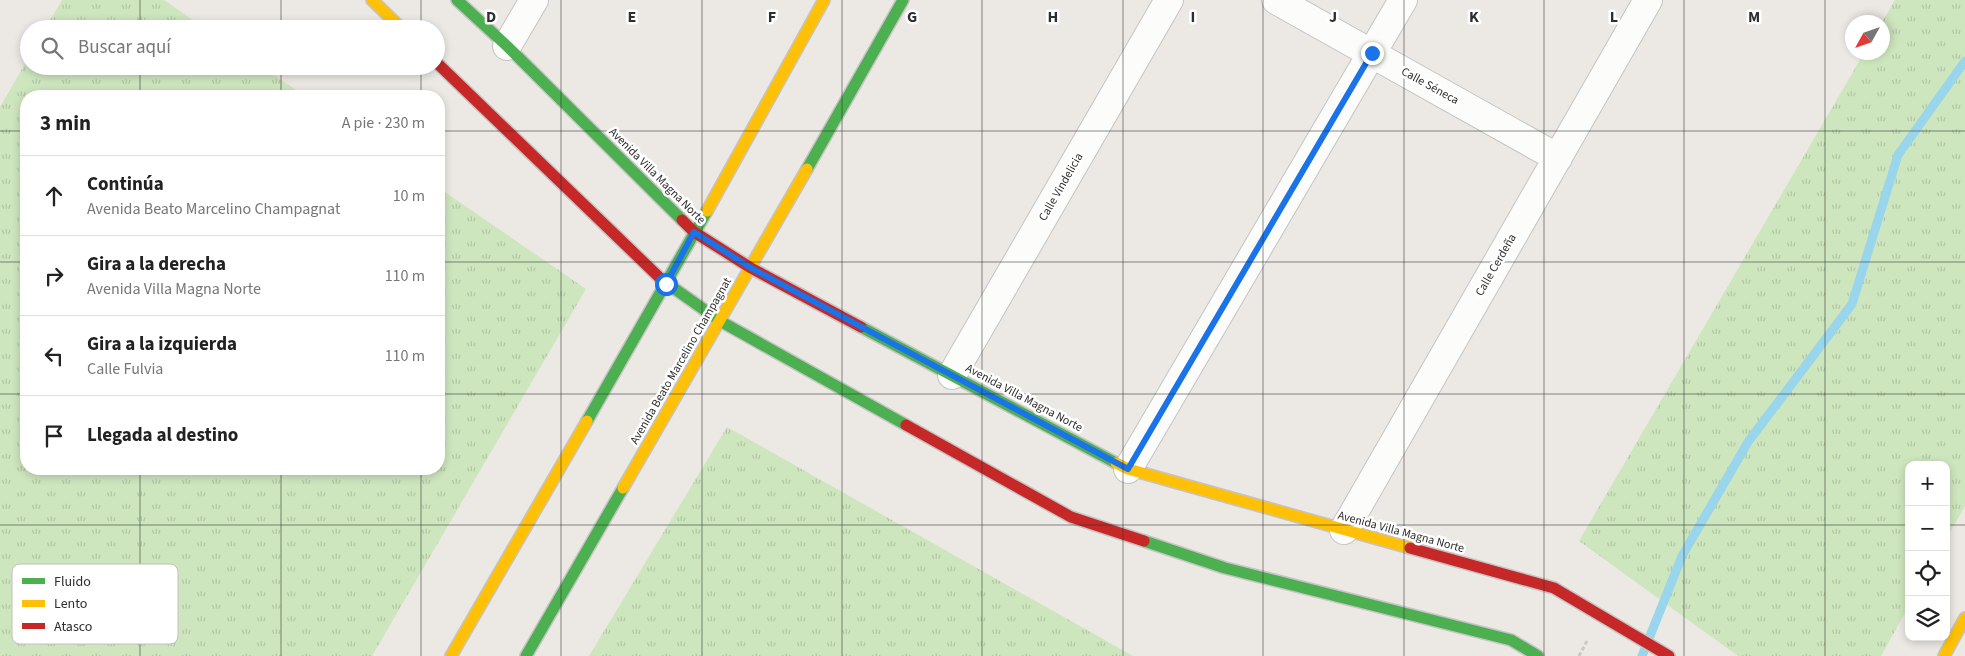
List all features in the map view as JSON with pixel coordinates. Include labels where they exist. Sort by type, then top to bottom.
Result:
[{"type":"street","points":[[372,0],[393,20]]},
{"type":"street","name":"Avenida Villa Magna Norte","points":[[457,0],[507,46],[694,232],[751,268],[1128,469],[1554,588],[1667,655]]},
{"type":"street","points":[[507,46],[534,0]]},
{"type":"street","points":[[451,656],[666,284],[824,0]]},
{"type":"street","name":"Avenida Beato Marcelino Champagnat","points":[[526,656],[751,268],[903,0]]},
{"type":"street","name":"Calle Vindelicia","points":[[952,375],[1170,0]]},
{"type":"street","name":"Calle Séneca","points":[[1276,0],[1558,158]]},
{"type":"street","points":[[1128,469],[1403,0]]},
{"type":"street","name":"Calle Cerdeña","points":[[1344,530],[1648,0]]},
{"type":"street","points":[[445,71],[666,284],[720,321],[1071,517],[1225,568],[1511,640],[1538,656]]},
{"type":"street","points":[[1944,656],[1965,618]]},
{"type":"green space","points":[[62,0],[164,0],[193,20],[50,20]]},
{"type":"green space","points":[[1895,0],[1965,0],[1965,506],[1950,532],[1950,461],[1905,461],[1905,613],[1881,656],[1738,656],[1579,541],[1860,60],[1890,60],[1890,15],[1886,15]]},
{"type":"green space","points":[[20,73],[20,75],[274,75],[296,90],[20,90],[20,475],[445,475],[445,192],[586,289],[372,656],[0,656],[0,107]]},
{"type":"green space","points":[[727,427],[1133,656],[589,656]]},
{"type":"waterway","points":[[1642,656],[1682,556],[1748,442],[1852,304],[1898,155],[1965,61]]},
{"type":"traffic: fast","points":[[457,0],[507,46],[682,220]]},
{"type":"traffic: fast","points":[[807,169],[903,0]]},
{"type":"traffic: fast","points":[[587,421],[707,211]]},
{"type":"traffic: fast","points":[[661,279],[720,321],[906,425]]},
{"type":"traffic: fast","points":[[861,327],[1116,463]]},
{"type":"traffic: fast","points":[[526,656],[623,488]]},
{"type":"traffic: fast","points":[[1144,541],[1225,568],[1511,640],[1538,656]]},
{"type":"traffic: slow","points":[[372,0],[393,20]]},
{"type":"traffic: slow","points":[[707,211],[824,0]]},
{"type":"traffic: slow","points":[[623,488],[807,169]]},
{"type":"traffic: slow","points":[[451,656],[587,421]]},
{"type":"traffic: slow","points":[[1116,463],[1128,469],[1410,548]]},
{"type":"traffic: slow","points":[[1944,656],[1965,618]]},
{"type":"traffic: jam","points":[[445,71],[661,279]]},
{"type":"traffic: jam","points":[[682,220],[694,232],[751,268],[861,327]]},
{"type":"traffic: jam","points":[[906,425],[1071,517],[1144,541]]},
{"type":"traffic: jam","points":[[1410,548],[1554,588],[1669,656]]},
{"type":"route","points":[[666,284],[694,232],[751,268],[1128,469],[1372,53]]}]
